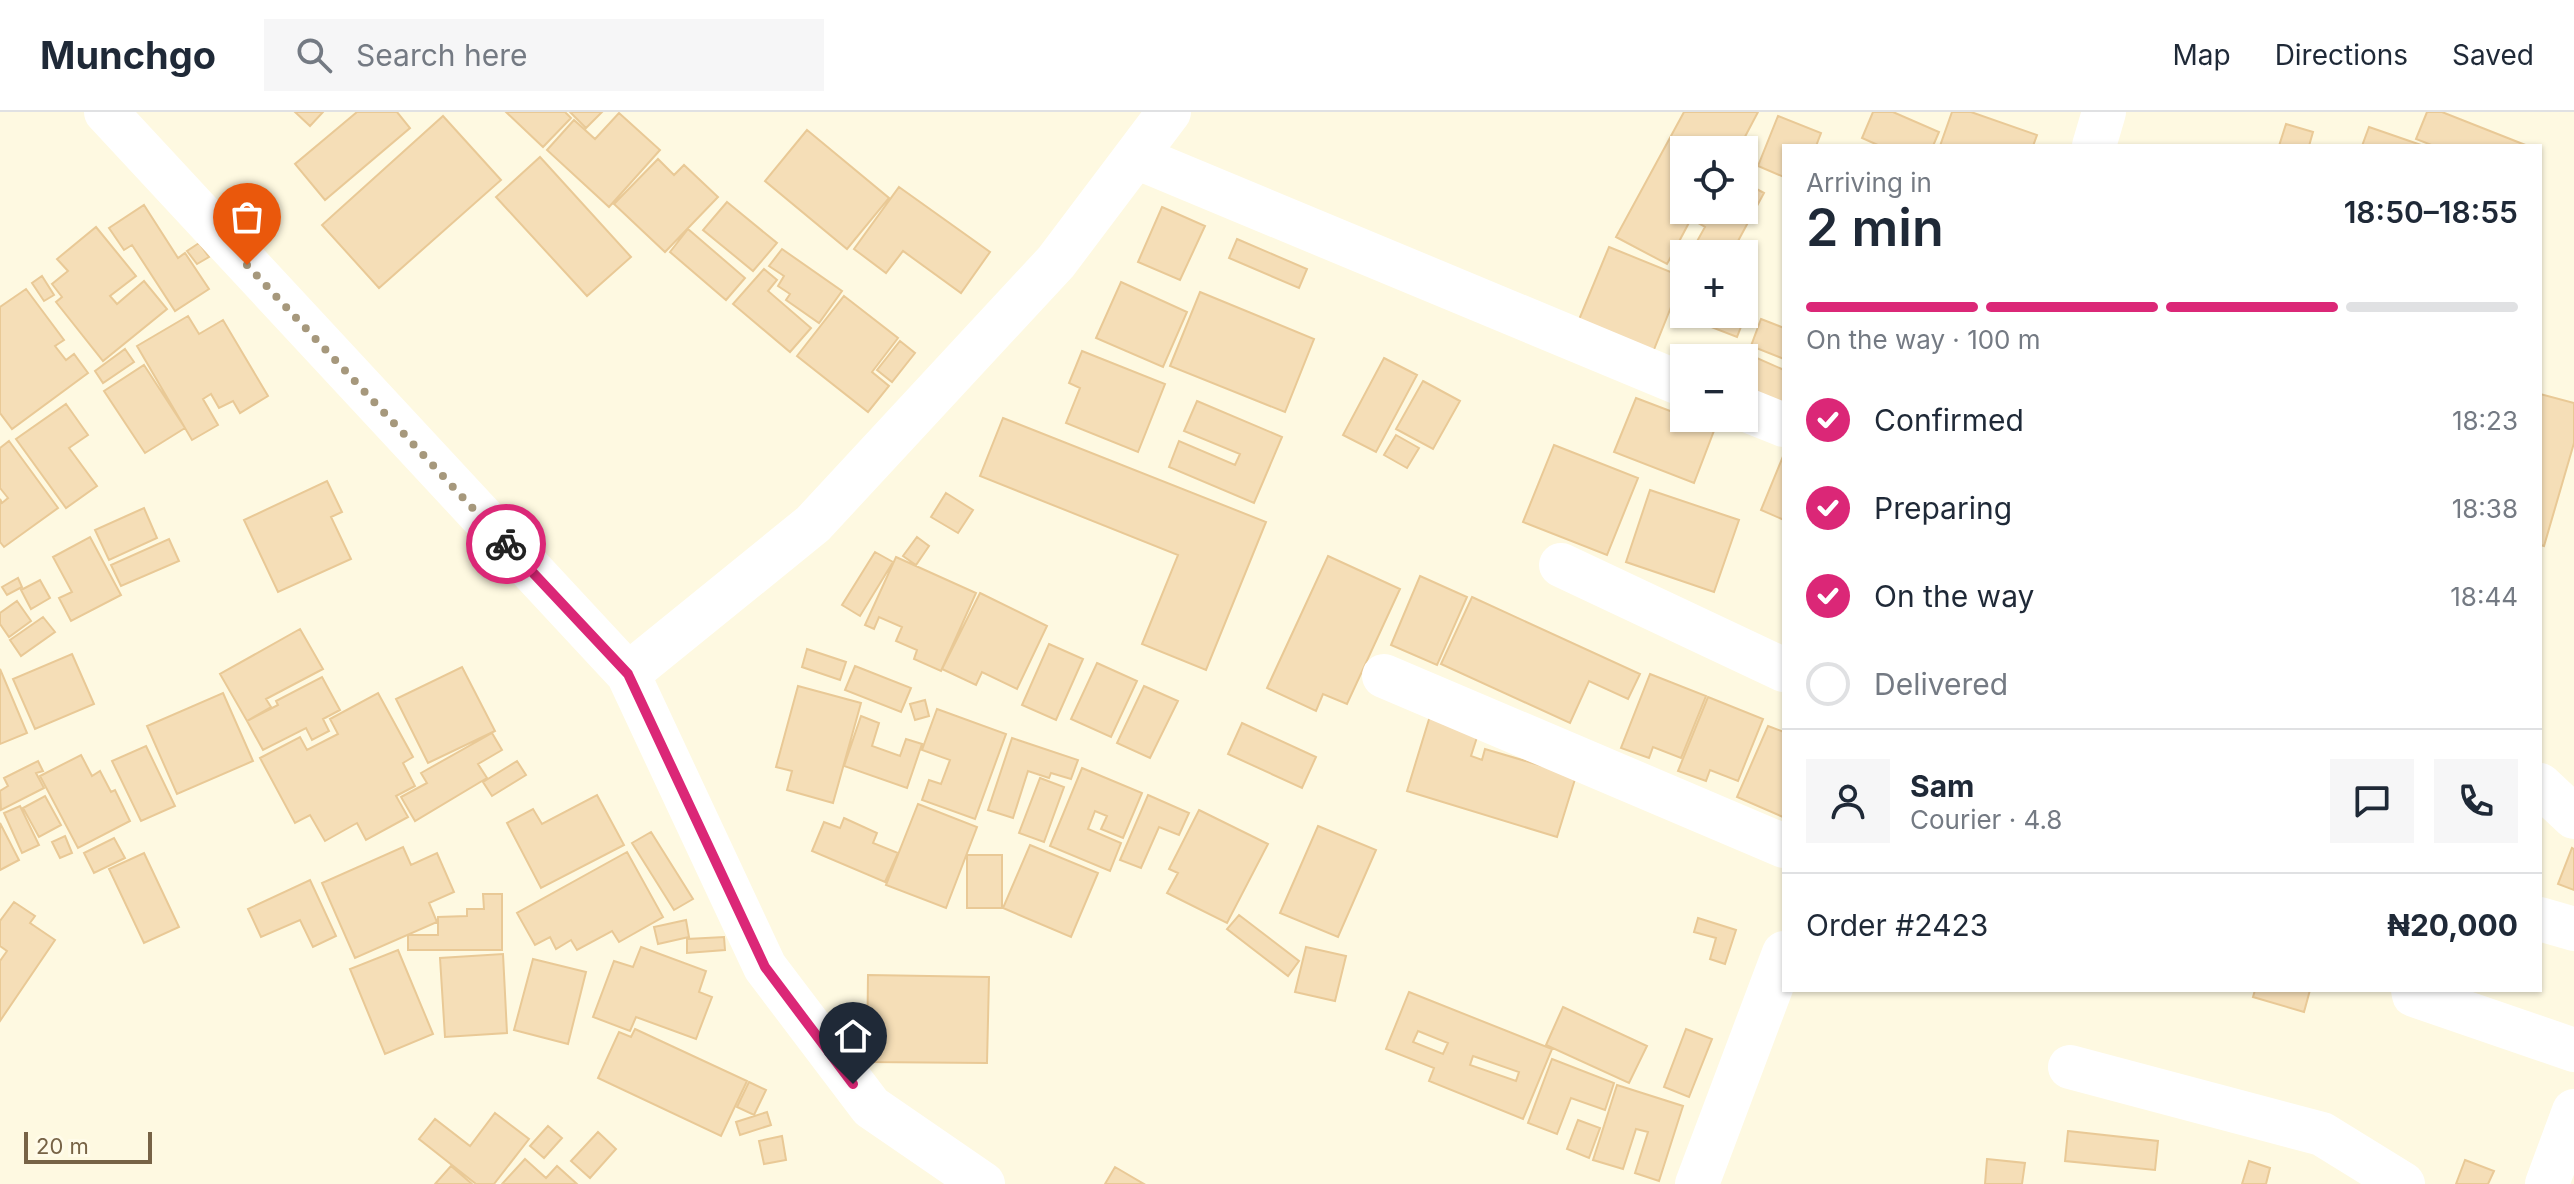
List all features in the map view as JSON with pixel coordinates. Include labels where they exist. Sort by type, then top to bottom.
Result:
[{"type":"street","points":[[106,112],[628,674],[765,967],[871,1107],[983,1184]]},
{"type":"street","points":[[628,674],[813,524],[1056,262],[1169,112]]},
{"type":"street","points":[[1136,157],[1670,379]]},
{"type":"street","points":[[1758,415],[1782,424]]},
{"type":"street","points":[[1561,565],[1782,669]]},
{"type":"street","points":[[1384,676],[1782,845]]},
{"type":"street","points":[[2542,787],[2574,817]]},
{"type":"street","points":[[2542,920],[2574,929]]},
{"type":"street","points":[[1697,1184],[1782,958]]},
{"type":"street","points":[[2413,992],[2414,995],[2574,1050]]},
{"type":"street","points":[[2070,1067],[2322,1134],[2403,1184]]},
{"type":"street","points":[[2547,1184],[2574,1111]]},
{"type":"building","points":[[295,112],[323,112],[310,126]]},
{"type":"building","points":[[357,112],[397,112],[410,128],[325,200],[295,164]]},
{"type":"building","points":[[506,112],[565,112],[571,118],[543,147]]},
{"type":"building","points":[[570,112],[602,112],[586,128]]},
{"type":"building","points":[[1684,112],[1758,112],[1745,136],[1671,136]]},
{"type":"building","points":[[1873,112],[1893,112],[1939,132],[1934,144],[1876,144],[1862,138]]},
{"type":"building","points":[[1952,112],[1971,112],[2037,135],[2034,144],[1941,144]]},
{"type":"building","points":[[2427,112],[2442,112],[2523,144],[2429,144],[2416,139]]},
{"type":"building","points":[[619,113],[660,150],[609,207],[547,150],[574,120],[595,139]]},
{"type":"building","points":[[443,116],[501,180],[379,288],[322,225]]},
{"type":"building","points":[[1778,116],[1821,133],[1817,144],[1782,144],[1782,176],[1758,166]]},
{"type":"building","points":[[2286,124],[2313,132],[2310,144],[2280,144]]},
{"type":"building","points":[[2369,127],[2418,144],[2363,144]]},
{"type":"building","points":[[807,130],[889,198],[847,249],[765,181]]},
{"type":"building","points":[[1670,138],[1670,224],[1688,224],[1680,240],[1670,240],[1667,264],[1616,237]]},
{"type":"building","points":[[540,157],[631,257],[587,296],[496,197]]},
{"type":"building","points":[[658,159],[674,175],[684,165],[718,197],[665,252],[614,204]]},
{"type":"building","points":[[899,187],[990,252],[961,293],[903,251],[886,273],[854,249]]},
{"type":"building","points":[[1758,190],[1764,193],[1758,204]]},
{"type":"building","points":[[727,202],[777,243],[753,271],[703,230]]},
{"type":"building","points":[[144,205],[178,258],[185,253],[209,289],[175,311],[132,245],[124,250],[109,228]]},
{"type":"building","points":[[1162,207],[1205,226],[1180,280],[1138,262]]},
{"type":"building","points":[[1700,224],[1747,224],[1739,240],[1698,240],[1705,227]]},
{"type":"building","points":[[96,227],[136,276],[110,296],[117,304],[144,281],[167,309],[103,361],[56,302],[62,297],[52,284],[68,271],[57,259]]},
{"type":"building","points":[[688,229],[745,278],[726,300],[670,252]]},
{"type":"building","points":[[1237,239],[1307,269],[1299,288],[1229,258]]},
{"type":"building","points":[[199,243],[209,257],[197,264],[187,251]]},
{"type":"building","points":[[1609,247],[1670,272],[1670,310],[1653,352],[1578,322]]},
{"type":"building","points":[[782,249],[842,291],[819,323],[786,300],[790,294],[778,286],[784,276],[769,266]]},
{"type":"building","points":[[764,269],[777,280],[768,291],[811,328],[790,352],[733,304]]},
{"type":"building","points":[[42,276],[54,295],[44,301],[32,283]]},
{"type":"building","points":[[1121,282],[1187,312],[1163,367],[1096,338]]},
{"type":"building","points":[[26,289],[64,340],[55,346],[66,360],[74,354],[88,373],[12,429],[0,413],[0,307]]},
{"type":"building","points":[[1200,292],[1314,339],[1285,412],[1170,366]]},
{"type":"building","points":[[844,296],[898,338],[872,372],[889,386],[868,412],[797,356]]},
{"type":"building","points":[[188,316],[199,334],[223,320],[268,396],[240,413],[233,401],[219,408],[211,394],[203,399],[218,425],[192,440],[137,346]]},
{"type":"building","points":[[1761,319],[1782,327],[1782,358],[1758,349],[1758,344],[1752,344]]},
{"type":"building","points":[[1714,328],[1740,328],[1737,337]]},
{"type":"building","points":[[900,341],[915,353],[892,382],[877,370]]},
{"type":"building","points":[[125,349],[134,362],[103,383],[95,371]]},
{"type":"building","points":[[1082,351],[1165,384],[1138,452],[1066,423],[1080,388],[1069,383]]},
{"type":"building","points":[[1384,358],[1417,375],[1376,452],[1343,435]]},
{"type":"building","points":[[1758,359],[1782,369],[1782,403],[1758,393]]},
{"type":"building","points":[[144,365],[185,428],[145,453],[104,391]]},
{"type":"building","points":[[1423,381],[1460,401],[1433,449],[1396,429]]},
{"type":"building","points":[[2542,395],[2574,403],[2574,443],[2544,546]]},
{"type":"building","points":[[1636,398],[1670,411],[1670,432],[1713,432],[1694,483],[1614,452]]},
{"type":"building","points":[[1197,401],[1282,437],[1254,503],[1169,467],[1179,441],[1235,465],[1240,454],[1184,431]]},
{"type":"building","points":[[66,404],[88,435],[69,448],[97,486],[66,508],[16,439]]},
{"type":"building","points":[[1003,418],[1266,522],[1206,670],[1142,644],[1178,555],[980,476]]},
{"type":"building","points":[[1396,435],[1419,448],[1407,468],[1384,455]]},
{"type":"building","points":[[9,441],[58,508],[4,547],[0,542],[0,499],[2,503],[8,498],[0,488],[0,448]]},
{"type":"building","points":[[1554,445],[1638,478],[1607,555],[1523,522]]},
{"type":"building","points":[[1782,459],[1782,519],[1761,510]]},
{"type":"building","points":[[327,481],[342,512],[331,517],[351,559],[278,592],[244,520]]},
{"type":"building","points":[[1650,490],[1739,520],[1714,592],[1626,562]]},
{"type":"building","points":[[946,493],[973,510],[958,533],[931,517]]},
{"type":"building","points":[[144,508],[157,538],[109,560],[95,530]]},
{"type":"building","points":[[90,537],[121,595],[71,621],[59,598],[72,592],[53,557]]},
{"type":"building","points":[[917,537],[929,546],[916,565],[903,556]]},
{"type":"building","points":[[169,539],[179,561],[121,586],[111,565]]},
{"type":"building","points":[[875,552],[893,562],[860,616],[842,605]]},
{"type":"building","points":[[1328,556],[1400,589],[1347,704],[1323,694],[1316,711],[1267,688]]},
{"type":"building","points":[[896,557],[976,593],[941,671],[914,659],[917,650],[896,641],[902,627],[879,617],[874,629],[865,625]]},
{"type":"building","points":[[1420,576],[1467,597],[1437,665],[1391,645]]},
{"type":"building","points":[[18,578],[22,587],[7,595],[2,587]]},
{"type":"building","points":[[40,580],[50,598],[31,609],[21,590]]},
{"type":"building","points":[[980,593],[1047,626],[1017,689],[982,672],[976,685],[942,669]]},
{"type":"building","points":[[1472,597],[1640,674],[1628,699],[1589,681],[1570,723],[1441,664]]},
{"type":"building","points":[[17,601],[31,621],[9,637],[0,624],[0,613]]},
{"type":"building","points":[[43,617],[55,632],[21,656],[10,640]]},
{"type":"building","points":[[300,629],[323,669],[266,699],[271,707],[247,721],[220,674]]},
{"type":"building","points":[[1049,644],[1083,659],[1056,720],[1022,705]]},
{"type":"building","points":[[807,649],[846,662],[840,680],[802,667]]},
{"type":"building","points":[[72,654],[94,704],[35,729],[13,679]]},
{"type":"building","points":[[1097,663],[1137,681],[1111,737],[1071,719]]},
{"type":"building","points":[[855,666],[911,688],[901,712],[845,690]]},
{"type":"building","points":[[462,667],[495,731],[428,763],[396,699]]},
{"type":"building","points":[[0,669],[27,733],[0,744]]},
{"type":"building","points":[[1650,674],[1706,696],[1681,758],[1653,747],[1649,758],[1621,748]]},
{"type":"building","points":[[322,677],[340,710],[323,719],[329,731],[312,740],[306,728],[263,750],[247,721],[278,705],[276,701]]},
{"type":"building","points":[[798,686],[861,703],[833,803],[787,790],[792,771],[776,767]]},
{"type":"building","points":[[1144,686],[1178,701],[1150,758],[1117,743]]},
{"type":"building","points":[[223,693],[253,761],[177,794],[147,726]]},
{"type":"building","points":[[378,693],[413,757],[403,763],[415,786],[396,796],[408,817],[366,840],[357,823],[325,841],[310,815],[295,823],[260,758],[300,737],[307,750],[338,734],[330,719]]},
{"type":"building","points":[[1708,697],[1763,719],[1738,781],[1710,770],[1706,781],[1678,771]]},
{"type":"building","points":[[925,700],[929,716],[915,720],[910,704]]},
{"type":"building","points":[[937,709],[1006,734],[975,819],[922,800],[929,780],[941,784],[950,760],[922,750]]},
{"type":"building","points":[[861,716],[879,723],[872,746],[900,756],[906,739],[922,744],[907,788],[844,766]]},
{"type":"building","points":[[1430,716],[1479,731],[1471,756],[1482,760],[1485,749],[1576,776],[1557,837],[1407,791]]},
{"type":"building","points":[[1242,723],[1316,757],[1302,788],[1228,754]]},
{"type":"building","points":[[1768,726],[1782,731],[1782,817],[1737,797]]},
{"type":"building","points":[[492,733],[502,750],[478,764],[487,778],[415,821],[401,797],[427,783],[421,773]]},
{"type":"building","points":[[1012,738],[1078,760],[1071,779],[1051,773],[1049,778],[1028,771],[1013,818],[988,810]]},
{"type":"building","points":[[146,746],[175,806],[141,821],[112,761]]},
{"type":"building","points":[[81,755],[92,776],[100,771],[111,792],[115,790],[130,821],[78,848],[40,776]]},
{"type":"building","points":[[38,761],[43,771],[36,773],[44,788],[1,810],[0,791],[8,786],[4,778]]},
{"type":"building","points":[[517,761],[526,775],[492,796],[483,782]]},
{"type":"building","points":[[1082,768],[1142,793],[1123,838],[1101,829],[1107,816],[1095,811],[1088,829],[1121,843],[1110,871],[1050,846]]},
{"type":"building","points":[[1040,778],[1064,787],[1044,842],[1019,833]]},
{"type":"building","points":[[597,795],[624,845],[541,888],[507,823],[533,809],[542,824]]},
{"type":"building","points":[[1148,795],[1189,813],[1179,835],[1159,827],[1141,868],[1120,860]]},
{"type":"building","points":[[45,796],[61,825],[39,837],[23,808]]},
{"type":"building","points":[[918,804],[977,827],[946,908],[886,885]]},
{"type":"building","points":[[20,806],[39,845],[22,853],[4,813]]},
{"type":"building","points":[[1199,810],[1268,844],[1227,923],[1167,893],[1178,873],[1169,869]]},
{"type":"building","points":[[844,818],[877,833],[873,843],[898,853],[885,882],[812,851],[824,822],[840,828]]},
{"type":"building","points":[[0,823],[19,860],[0,870]]},
{"type":"building","points":[[1318,826],[1376,850],[1338,937],[1280,913]]},
{"type":"building","points":[[651,832],[693,899],[674,910],[632,843]]},
{"type":"building","points":[[65,836],[72,853],[60,858],[52,842]]},
{"type":"building","points":[[114,838],[125,858],[94,873],[84,853]]},
{"type":"building","points":[[1030,845],[1098,873],[1071,937],[1003,908]]},
{"type":"building","points":[[403,847],[411,865],[437,853],[454,892],[429,903],[437,922],[355,958],[322,883]]},
{"type":"building","points":[[2574,849],[2574,890],[2558,884]]},
{"type":"building","points":[[627,852],[663,917],[619,942],[612,931],[577,950],[571,940],[556,949],[550,937],[535,945],[517,913]]},
{"type":"building","points":[[144,853],[179,927],[144,943],[109,869]]},
{"type":"building","points":[[967,855],[1002,855],[1002,908],[967,908]]},
{"type":"building","points":[[310,880],[336,936],[313,947],[300,920],[261,937],[248,909]]},
{"type":"building","points":[[483,894],[502,894],[502,950],[408,950],[408,935],[438,935],[438,917],[467,916],[467,909],[484,909]]},
{"type":"building","points":[[14,902],[35,916],[30,923],[55,940],[0,1021],[0,961],[7,951],[0,946],[0,921]]},
{"type":"building","points":[[1239,915],[1299,961],[1288,976],[1227,929]]},
{"type":"building","points":[[1698,918],[1736,930],[1725,964],[1710,959],[1716,938],[1694,932]]},
{"type":"building","points":[[686,920],[689,937],[658,944],[654,927]]},
{"type":"building","points":[[724,937],[725,950],[687,953],[687,939]]},
{"type":"building","points":[[641,947],[706,971],[699,992],[712,997],[696,1039],[636,1017],[630,1031],[593,1017],[614,961],[633,967]]},
{"type":"building","points":[[1306,947],[1346,956],[1335,1001],[1295,992]]},
{"type":"building","points":[[398,950],[433,1034],[385,1054],[350,969]]},
{"type":"building","points":[[503,954],[507,1033],[445,1037],[440,958]]},
{"type":"building","points":[[533,959],[586,972],[568,1044],[514,1030]]},
{"type":"building","points":[[868,975],[989,977],[987,1063],[867,1062]]},
{"type":"building","points":[[1409,992],[1552,1049],[1523,1119],[1429,1081],[1434,1068],[1386,1049]],"holes":[[[1418,1031],[1448,1043],[1443,1054],[1413,1042]],[[1473,1056],[1519,1072],[1516,1081],[1470,1065]]]},
{"type":"building","points":[[2254,992],[2309,992],[2304,1012],[2253,997]]},
{"type":"building","points":[[1563,1007],[1647,1046],[1629,1083],[1546,1045]]},
{"type":"building","points":[[635,1029],[747,1081],[721,1136],[598,1078],[619,1032],[631,1037]]},
{"type":"building","points":[[1686,1029],[1712,1039],[1689,1097],[1664,1087]]},
{"type":"building","points":[[1552,1059],[1614,1083],[1605,1110],[1571,1098],[1557,1134],[1528,1123]]},
{"type":"building","points":[[749,1082],[766,1090],[754,1115],[737,1107]]},
{"type":"building","points":[[1617,1085],[1683,1106],[1659,1181],[1635,1173],[1648,1132],[1636,1129],[1623,1169],[1593,1160]]},
{"type":"building","points":[[767,1112],[771,1125],[740,1135],[736,1122]]},
{"type":"building","points":[[495,1113],[529,1139],[494,1184],[476,1184],[419,1139],[435,1119],[470,1146]]},
{"type":"building","points":[[1578,1120],[1600,1128],[1589,1158],[1567,1149]]},
{"type":"building","points":[[548,1126],[562,1138],[544,1158],[530,1146]]},
{"type":"building","points":[[2068,1131],[2158,1141],[2155,1170],[2065,1161]]},
{"type":"building","points":[[598,1132],[616,1149],[590,1178],[571,1161]]},
{"type":"building","points":[[782,1136],[786,1160],[764,1164],[759,1141]]},
{"type":"building","points":[[525,1159],[546,1178],[557,1166],[577,1184],[502,1184]]},
{"type":"building","points":[[1987,1159],[2025,1163],[2022,1184],[1985,1184]]},
{"type":"building","points":[[2465,1160],[2494,1171],[2488,1184],[2456,1184]]},
{"type":"building","points":[[2249,1161],[2270,1168],[2266,1184],[2242,1184]]},
{"type":"building","points":[[451,1166],[472,1184],[435,1184]]},
{"type":"building","points":[[1115,1167],[1144,1184],[1105,1184]]},
{"type":"way so far","points":[[247,265],[506,544]]},
{"type":"route","points":[[506,544],[628,674],[765,967],[853,1084]]}]
